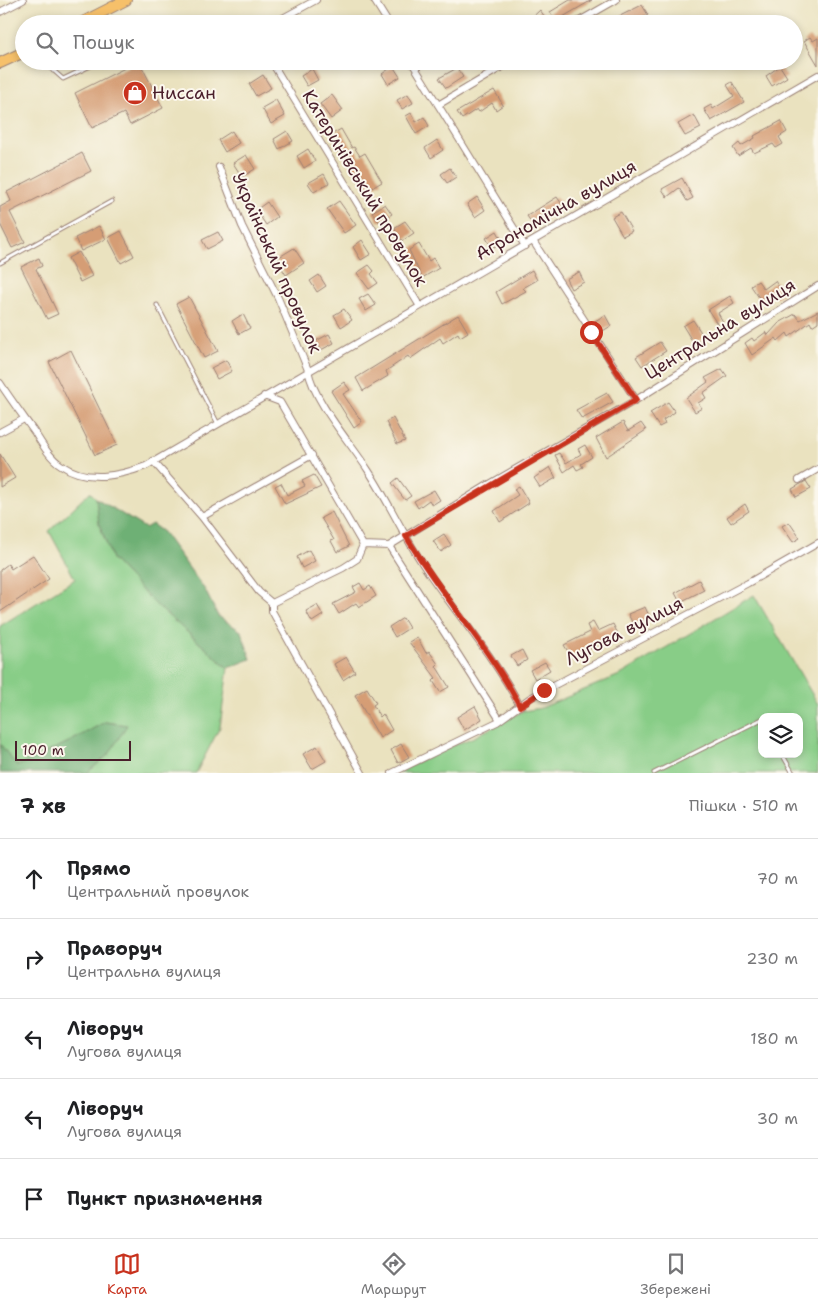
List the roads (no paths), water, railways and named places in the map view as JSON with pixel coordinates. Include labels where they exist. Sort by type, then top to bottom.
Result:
[{"type":"main road","points":[[97,15],[126,0]]},
{"type":"main road","points":[[0,64],[15,57]]},
{"type":"street","points":[[0,12],[23,0]]},
{"type":"street","points":[[288,15],[316,0]]},
{"type":"street","points":[[374,0],[383,15]]},
{"type":"street","points":[[590,15],[616,0]]},
{"type":"street","name":"Катеринівський провулок","points":[[276,70],[419,305]]},
{"type":"street","points":[[417,70],[525,246]]},
{"type":"street","points":[[438,105],[497,70]]},
{"type":"street","name":"Агрономічна вулиця","points":[[0,382],[24,419],[61,465],[78,473],[112,476],[130,472],[818,76]]},
{"type":"street","name":"Український провулок","points":[[219,167],[242,226],[278,298],[308,370],[310,381],[335,423],[369,471],[406,536]]},
{"type":"street","points":[[533,241],[636,400]]},
{"type":"street","name":"Центральна вулиця","points":[[389,546],[636,400],[818,286]]},
{"type":"street","points":[[264,396],[280,402],[363,545]]},
{"type":"street","points":[[0,432],[24,419]]},
{"type":"street","points":[[202,517],[312,455]]},
{"type":"street","points":[[152,461],[202,517],[260,592],[272,603],[272,611],[362,773]]},
{"type":"street","points":[[799,480],[818,469]]},
{"type":"street","points":[[406,536],[441,592],[496,664],[520,706]]},
{"type":"street","name":"Лугова вулиця","points":[[392,773],[500,720],[530,698],[564,679],[748,583],[818,544]]},
{"type":"street","points":[[363,545],[389,546],[500,720]]},
{"type":"street","points":[[272,603],[343,568],[357,559],[363,545]]},
{"type":"lane","points":[[54,71],[56,75],[64,79],[82,70]]},
{"type":"lane","points":[[0,263],[112,201]]},
{"type":"lane","points":[[157,305],[217,422]]},
{"type":"lane","points":[[654,773],[758,721]]},
{"type":"lane","points":[[784,758],[793,773]]},
{"type":"place","name":"Ниссан","points":[[135,93]]}]
